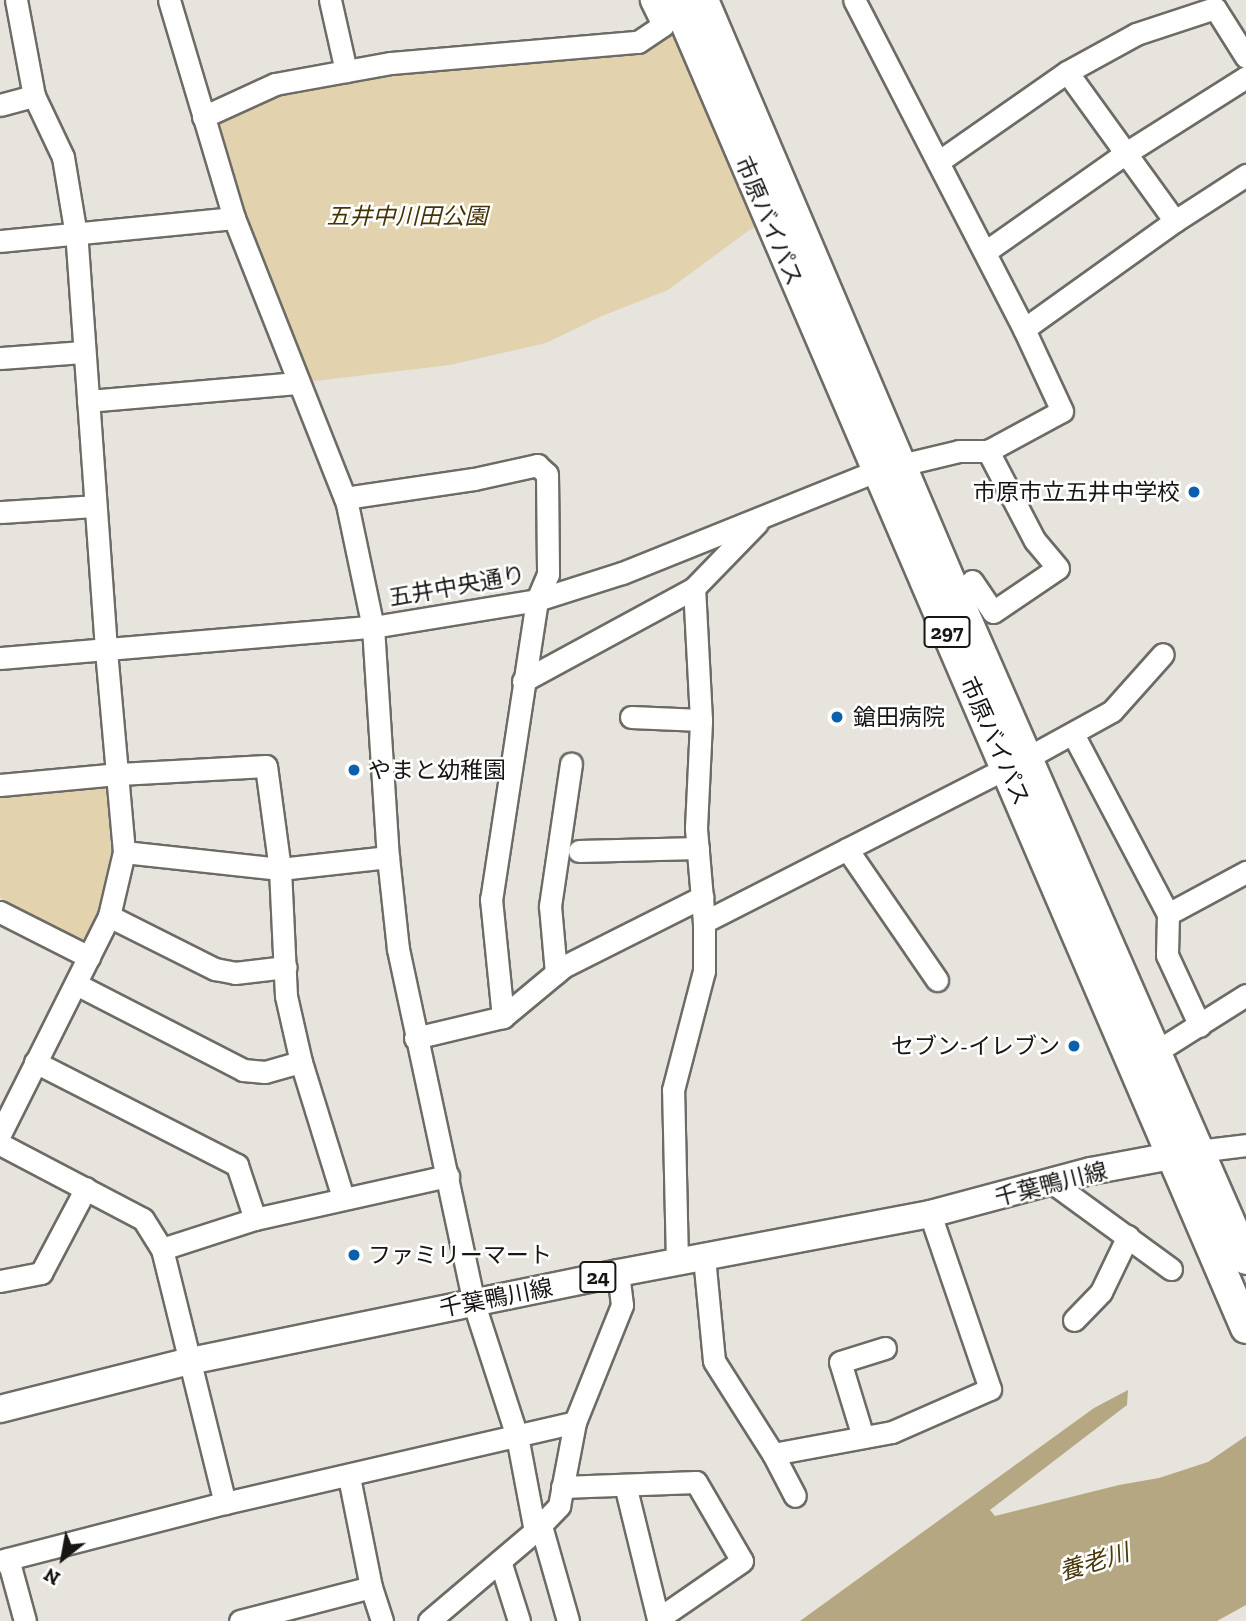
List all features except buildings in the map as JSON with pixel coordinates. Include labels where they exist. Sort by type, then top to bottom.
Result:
[{"type":"highway","name":"市原バイパス","points":[[676,0],[888,468],[1185,1154],[1235,1257],[1246,1328]]},
{"type":"highway","name":"市原バイパス","points":[[704,0],[888,468]]},
{"type":"highway","name":"市原バイパス","points":[[1018,763],[1154,1053],[1185,1154]]},
{"type":"main road","name":"千葉鴨川線","points":[[0,1409],[190,1361],[618,1273],[930,1214],[1091,1171],[1185,1154]]},
{"type":"street","points":[[0,1134],[109,916],[124,852],[106,649],[76,235],[63,157],[34,96],[16,0]]},
{"type":"street","points":[[169,0],[234,218],[345,498],[373,627],[388,857],[398,949],[415,1038],[448,1176],[474,1304],[517,1436],[538,1528],[568,1621]]},
{"type":"street","points":[[330,0],[346,71]]},
{"type":"street","points":[[203,117],[275,84],[391,62],[638,42],[663,25],[651,0]]},
{"type":"street","points":[[854,0],[1024,329],[1062,411],[988,451],[1035,541],[1058,568],[993,612],[972,581]]},
{"type":"street","points":[[938,162],[1067,72],[1136,34],[1216,8],[1246,58]]},
{"type":"street","points":[[1067,72],[1175,221]]},
{"type":"street","points":[[985,252],[1126,153],[1246,77]]},
{"type":"street","points":[[0,105],[34,96]]},
{"type":"street","points":[[1024,329],[1175,221],[1246,175]]},
{"type":"street","points":[[0,241],[234,218]]},
{"type":"street","points":[[0,358],[83,352]]},
{"type":"street","points":[[88,401],[298,383]]},
{"type":"street","name":"五井中央通り","points":[[0,658],[373,627],[537,600],[622,573],[888,468],[959,451],[988,451]]},
{"type":"street","points":[[345,498],[474,479],[537,465],[547,474],[548,575],[537,600],[491,899],[503,1017]]},
{"type":"street","points":[[0,512],[95,506]]},
{"type":"street","points":[[523,681],[694,587],[762,517]]},
{"type":"street","points":[[677,1262],[673,1090],[704,971],[704,922],[698,848],[701,720],[694,587]]},
{"type":"street","points":[[704,922],[1073,734],[1112,711],[1163,654]]},
{"type":"street","points":[[631,717],[701,720]]},
{"type":"street","points":[[1073,734],[1168,914],[1167,956],[1200,1026]]},
{"type":"street","points":[[556,973],[550,906],[571,764]]},
{"type":"street","points":[[0,785],[119,774],[266,766],[280,869],[286,996],[301,1062],[343,1198]]},
{"type":"street","points":[[579,851],[698,848]]},
{"type":"street","points":[[847,849],[937,981]]},
{"type":"street","points":[[124,852],[280,869],[388,857]]},
{"type":"street","points":[[1168,914],[1246,872]]},
{"type":"street","points":[[415,1038],[503,1017],[556,973],[618,937],[702,897]]},
{"type":"street","points":[[0,912],[89,957]]},
{"type":"street","points":[[109,916],[215,969],[235,973],[286,967]]},
{"type":"street","points":[[76,984],[243,1070],[265,1072],[301,1062]]},
{"type":"street","points":[[1154,1053],[1246,995]]},
{"type":"street","points":[[35,1062],[237,1165],[255,1219]]},
{"type":"street","points":[[0,1144],[143,1219],[162,1250],[225,1503]]},
{"type":"street","points":[[1185,1154],[1246,1145]]},
{"type":"street","points":[[162,1250],[255,1219],[448,1176]]},
{"type":"street","points":[[1053,1183],[1171,1269]]},
{"type":"street","points":[[0,1281],[41,1273],[86,1188]]},
{"type":"street","points":[[773,1454],[892,1432],[990,1389],[930,1214]]},
{"type":"street","points":[[1074,1320],[1101,1292],[1128,1237]]},
{"type":"street","points":[[704,1257],[714,1361],[773,1454],[795,1496]]},
{"type":"street","points":[[429,1621],[450,1613],[559,1506],[575,1422],[622,1305],[618,1273]]},
{"type":"street","points":[[863,1437],[840,1362],[885,1348]]},
{"type":"street","points":[[25,1621],[4,1560],[225,1503],[349,1477],[575,1422]]},
{"type":"street","points":[[349,1477],[371,1587],[382,1621]]},
{"type":"street","points":[[562,1487],[696,1482],[742,1561],[658,1619],[625,1485]]},
{"type":"street","points":[[500,1561],[519,1621]]},
{"type":"street","points":[[240,1621],[371,1587]]},
{"type":"green space","name":"五井中川田公園","points":[[685,20],[769,220],[748,231],[668,290],[602,316],[546,343],[450,365],[298,383],[203,117],[275,84],[638,42]]},
{"type":"green space","points":[[102,786],[107,789],[111,854],[100,910],[87,937],[77,941],[8,906],[0,897],[0,797]]},
{"type":"water","name":"養老川","points":[[1128,1390],[1127,1405],[990,1510],[995,1516],[1119,1485],[1159,1478],[1208,1462],[1246,1436],[1246,1605],[1217,1621],[800,1621],[1094,1408]]},
{"type":"place","name":"市原市立五井中学校","points":[[1194,492]]},
{"type":"place","name":"鎗田病院","points":[[837,717]]},
{"type":"place","name":"やまと幼稚園","points":[[354,770]]},
{"type":"place","name":"セブン-イレブン","points":[[1074,1046]]},
{"type":"place","name":"ファミリーマート","points":[[354,1255]]}]
